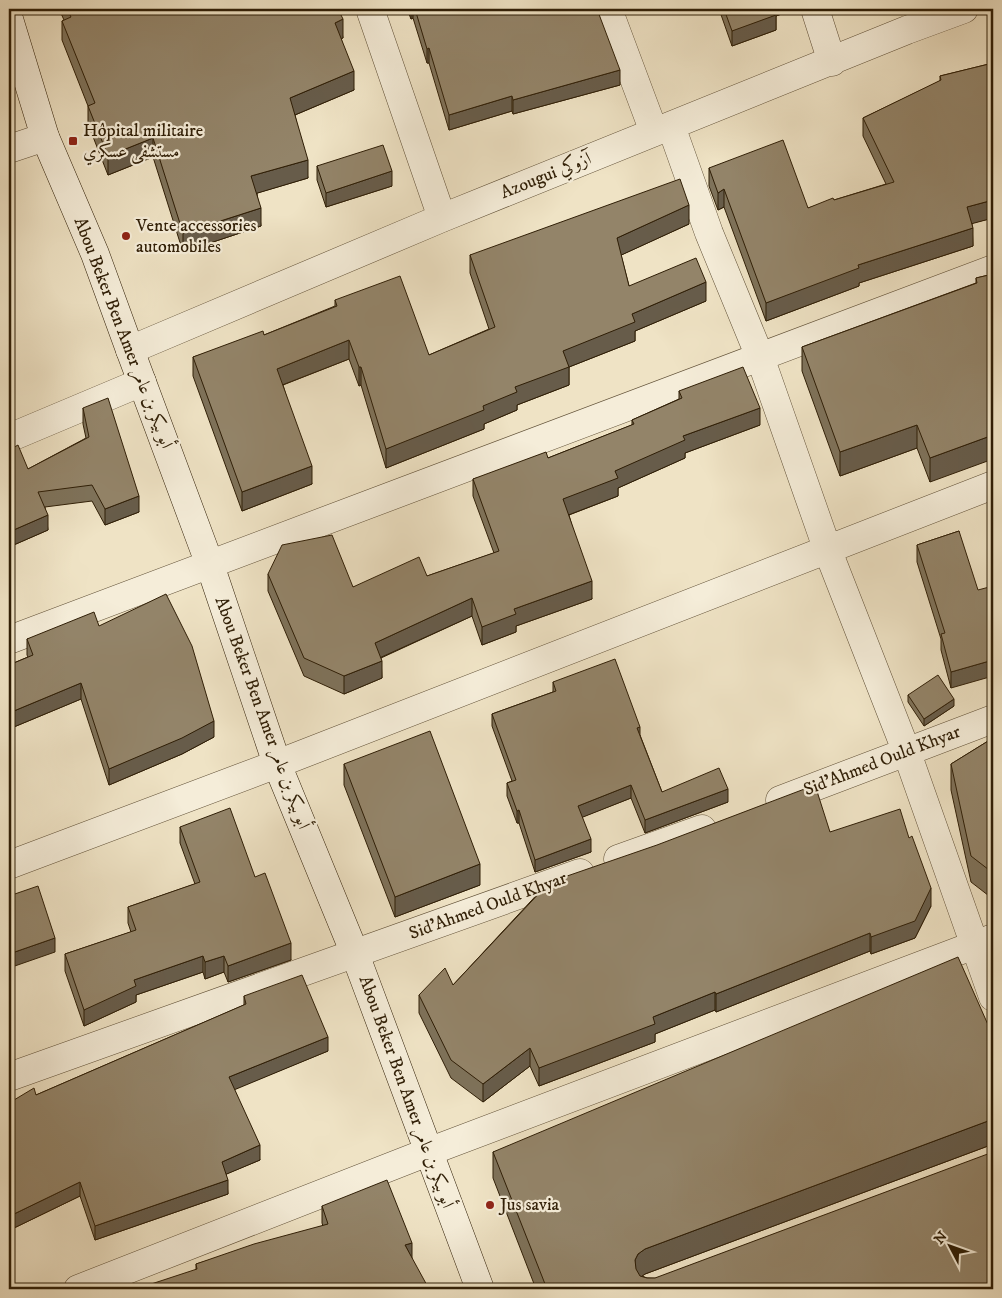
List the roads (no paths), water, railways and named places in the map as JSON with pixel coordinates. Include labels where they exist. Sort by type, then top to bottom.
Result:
[{"type":"street","points":[[370,9],[442,218]]},
{"type":"street","points":[[608,9],[709,234],[760,357],[828,551],[906,753],[984,941],[993,997]]},
{"type":"street","points":[[815,9],[832,62]]},
{"type":"street","name":"Azougui آزوكي","points":[[130,350],[442,218],[964,9]]},
{"type":"street","name":"Abou Beker Ben Amer أبو بيكر بن عامر","points":[[9,19],[45,137],[95,254],[210,565],[276,764],[355,954],[480,1289]]},
{"type":"street","points":[[9,149],[45,137]]},
{"type":"street","points":[[9,640],[993,269]]},
{"type":"street","points":[[9,438],[142,382]]},
{"type":"street","points":[[9,865],[828,551],[993,485]]},
{"type":"street","name":"Sid'Ahmed Ould Khyar","points":[[757,808],[993,719]]},
{"type":"street","name":"Sid'Ahmed Ould Khyar","points":[[9,1077],[729,819]]},
{"type":"street","points":[[78,1289],[428,1152],[984,941]]},
{"type":"place","name":"Hôpital militaire مستشفى عسكري","points":[[73,141]]},
{"type":"place","name":"Vente accessories automobiles","points":[[126,236]]},
{"type":"place","name":"Jus savia","points":[[490,1205]]}]
